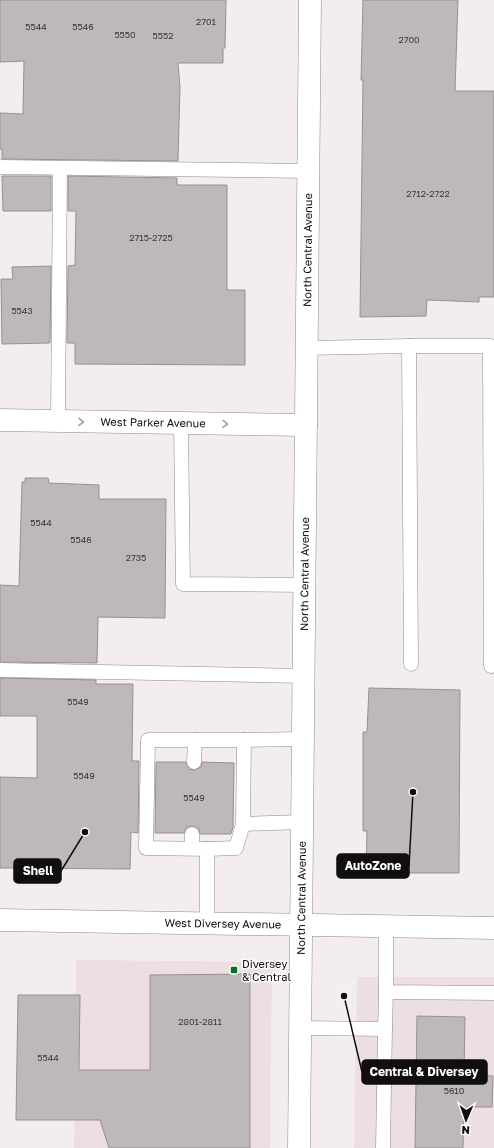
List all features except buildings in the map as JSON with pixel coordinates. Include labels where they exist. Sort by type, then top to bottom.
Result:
[{"type":"street","name":"North Central Avenue","points":[[299,1148],[310,0]]},
{"type":"street","name":"West Parker Avenue","points":[[0,420],[306,425]]},
{"type":"street","name":"West Diversey Avenue","points":[[0,920],[494,928]]},
{"type":"lane","points":[[0,168],[309,171]]},
{"type":"lane","points":[[58,421],[60,168]]},
{"type":"lane","points":[[409,346],[411,664]]},
{"type":"lane","points":[[307,348],[492,346],[491,666]]},
{"type":"lane","points":[[181,423],[183,584],[305,585]]},
{"type":"lane","points":[[0,670],[304,676]]},
{"type":"lane","points":[[244,740],[243,824],[236,848],[146,848],[148,740],[303,739]]},
{"type":"lane","points":[[194,762],[195,740]]},
{"type":"lane","points":[[243,824],[302,822]]},
{"type":"lane","points":[[192,834],[192,848]]},
{"type":"lane","points":[[206,849],[207,924]]},
{"type":"lane","points":[[383,1148],[386,927]]},
{"type":"lane","points":[[386,992],[494,993]]},
{"type":"lane","points":[[300,1028],[385,1029]]},
{"type":"shaded area","points":[[76,960],[272,962],[270,1148],[74,1148]]},
{"type":"shaded area","points":[[357,977],[494,977],[494,1148],[354,1148]]},
{"type":"place","name":"AutoZone","points":[[413,792]]},
{"type":"place","name":"Shell","points":[[85,832]]},
{"type":"place","name":"Diversey & Central","points":[[234,970]]},
{"type":"place","name":"Central & Diversey","points":[[344,996]]}]
